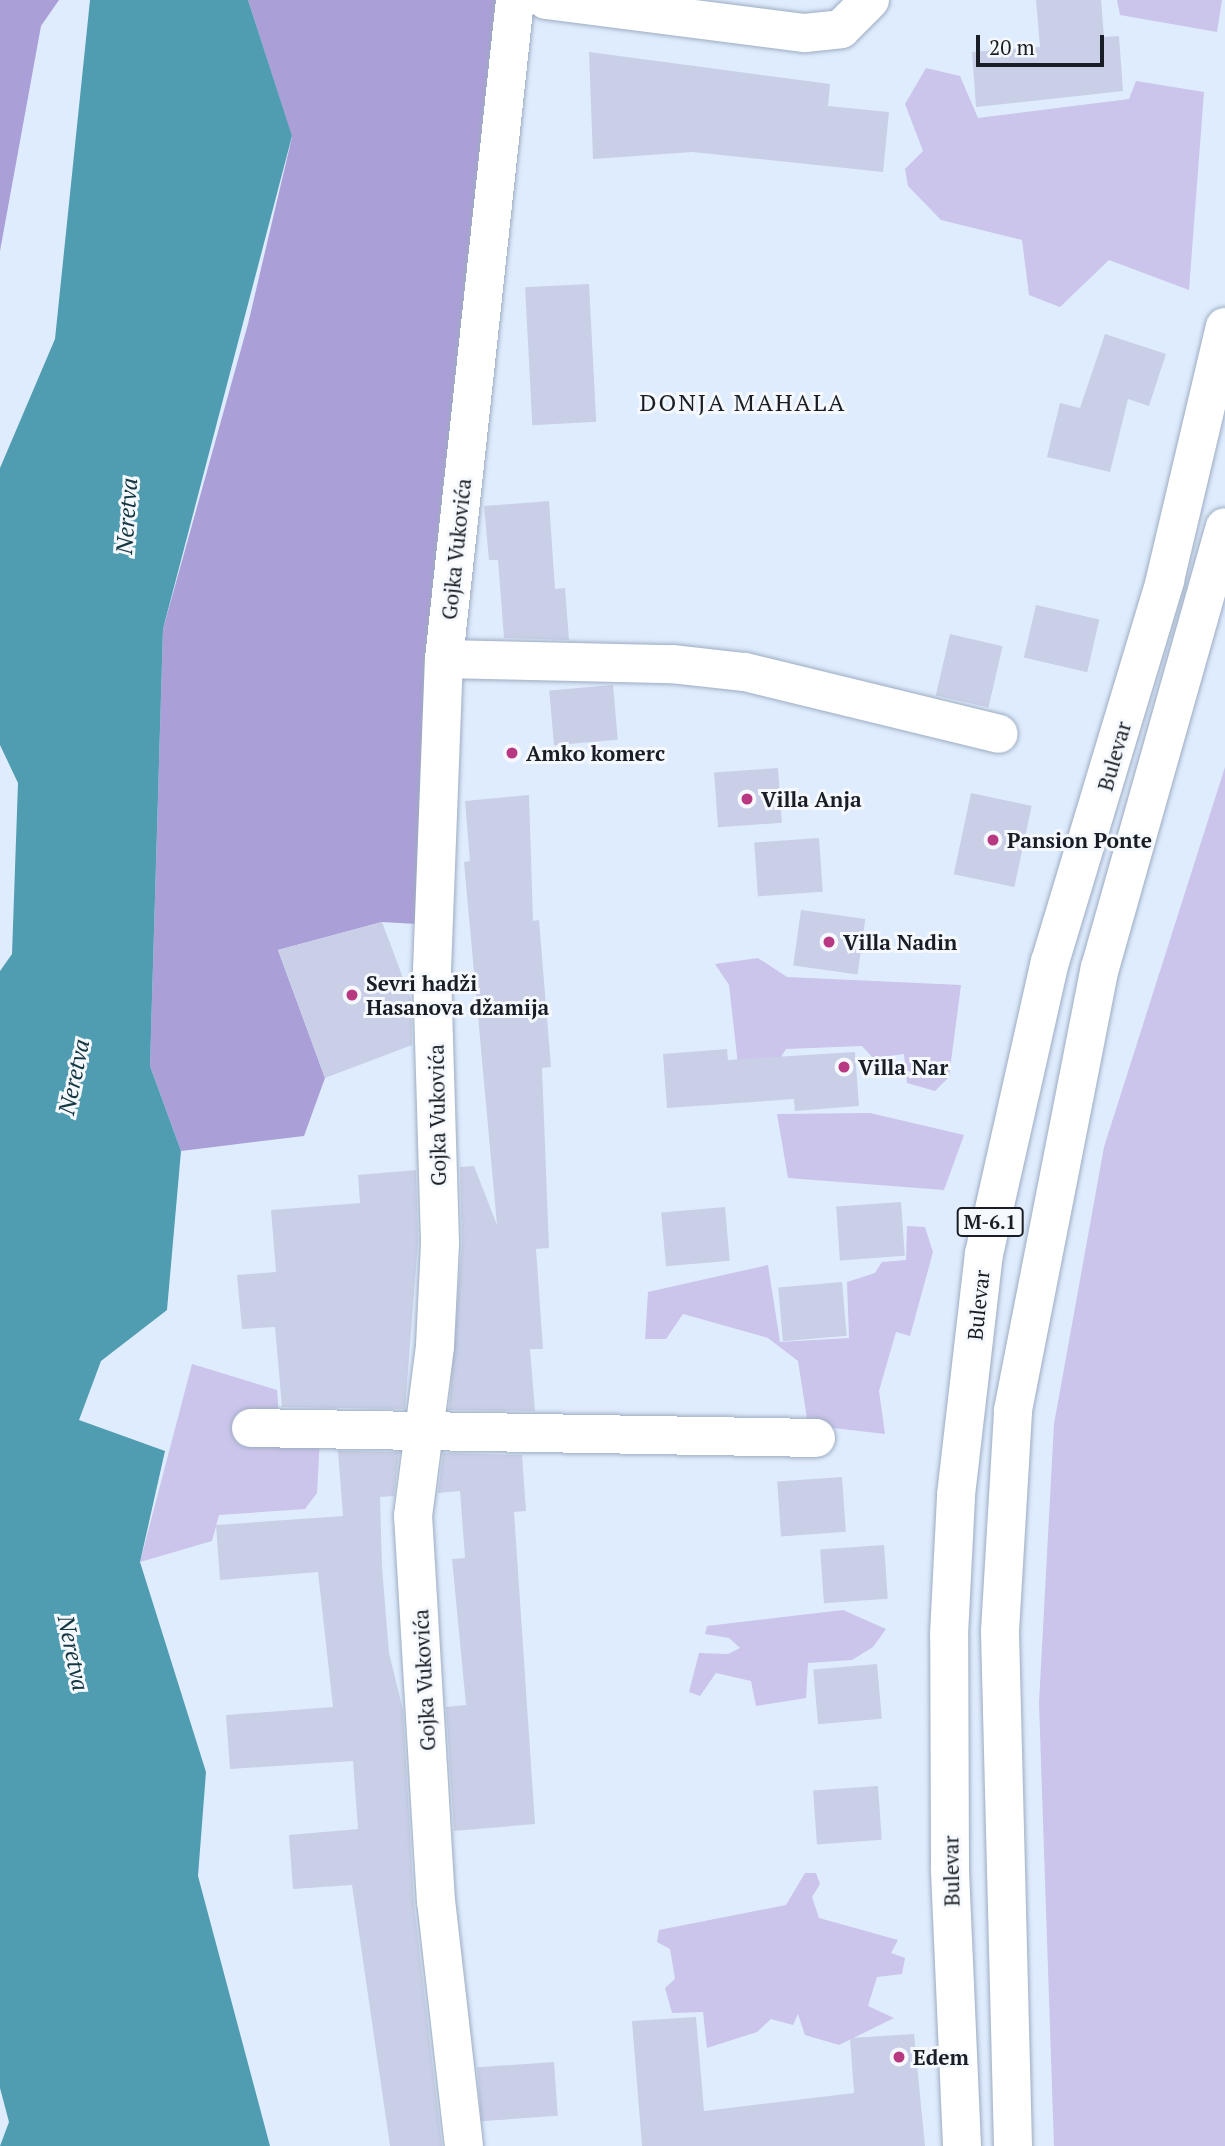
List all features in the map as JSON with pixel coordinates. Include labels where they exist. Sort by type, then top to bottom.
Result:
[{"type":"main road","name":"Gojka Vukovića","points":[[464,2146],[436,1902],[413,1517],[419,1430],[435,1346],[440,1242],[432,970],[444,659],[515,0]]},
{"type":"main road","points":[[546,0],[805,33],[841,29],[870,0]]},
{"type":"main road","name":"Bulevar","points":[[962,2146],[950,1867],[949,1635],[956,1495],[984,1254],[1025,1057],[1164,580],[1225,327]]},
{"type":"main road","name":"M-6.1","points":[[1013,2146],[1000,1631],[1013,1410],[1100,968],[1225,527]]},
{"type":"main road","points":[[444,659],[672,664],[745,672],[999,734]]},
{"type":"main road","points":[[251,1428],[816,1438]]},
{"type":"shaded area","points":[[0,0],[59,0],[41,26],[0,251]]},
{"type":"shaded area","points":[[248,0],[515,0],[434,925],[382,922],[278,950],[325,1078],[304,1136],[181,1151],[150,1066],[163,629],[248,324],[292,137]]},
{"type":"shaded area","points":[[1117,0],[1222,0],[1217,32],[1120,15]]},
{"type":"shaded area","points":[[926,68],[960,76],[978,118],[1129,99],[1136,81],[1204,92],[1189,290],[1109,260],[1060,307],[1029,295],[1022,240],[941,220],[908,186],[905,169],[923,151],[905,104]]},
{"type":"shaded area","points":[[1225,767],[1225,2146],[1054,2146],[1039,1703],[1054,1424],[1104,1147]]},
{"type":"shaded area","points":[[758,958],[787,977],[961,985],[949,1077],[935,1091],[907,1083],[904,1054],[873,1058],[862,1046],[786,1049],[776,1065],[738,1065],[729,985],[715,964]]},
{"type":"shaded area","points":[[870,1113],[964,1135],[944,1190],[788,1178],[777,1114]]},
{"type":"shaded area","points":[[907,1226],[925,1227],[933,1252],[910,1336],[896,1332],[879,1391],[885,1434],[808,1425],[798,1361],[768,1338],[683,1314],[666,1339],[645,1339],[648,1292],[768,1265],[780,1342],[849,1338],[847,1282],[875,1273],[882,1262],[906,1260]]},
{"type":"shaded area","points":[[192,1364],[277,1390],[279,1416],[320,1437],[317,1493],[305,1509],[219,1515],[212,1541],[140,1562]]},
{"type":"shaded area","points":[[843,1610],[886,1629],[873,1647],[852,1660],[808,1663],[806,1698],[756,1706],[751,1681],[716,1673],[700,1696],[689,1692],[699,1653],[728,1654],[740,1648],[729,1638],[705,1634],[707,1626]]},
{"type":"shaded area","points":[[805,1873],[816,1873],[820,1884],[812,1897],[819,1918],[898,1940],[891,1953],[905,1958],[902,1974],[877,1977],[868,2006],[894,2018],[839,2045],[805,2035],[798,2014],[793,2025],[771,2019],[757,2032],[707,2048],[703,2012],[672,2013],[665,1988],[675,1979],[670,1949],[657,1942],[659,1930],[786,1905]]},
{"type":"water","name":"Neretva","points":[[90,0],[248,0],[292,136],[163,629],[150,1066],[181,1151],[167,1310],[101,1361],[79,1420],[165,1451],[140,1562],[206,1772],[198,1876],[270,2146],[0,2146],[9,2122],[0,2088],[0,971],[12,954],[18,783],[0,745],[0,468],[55,339]]},
{"type":"building","points":[[1036,0],[1101,0],[1104,37],[1119,36],[1123,91],[976,107],[972,52],[1040,47]]},
{"type":"building","points":[[589,52],[830,84],[828,106],[889,112],[883,172],[692,152],[593,159]]},
{"type":"building","points":[[589,284],[596,422],[532,425],[525,287]]},
{"type":"building","points":[[1105,334],[1166,354],[1149,406],[1128,399],[1110,472],[1047,457],[1060,403],[1080,408]]},
{"type":"building","points":[[549,501],[555,589],[565,588],[569,640],[504,638],[498,560],[489,560],[484,506]]},
{"type":"building","points":[[1036,605],[1099,620],[1087,672],[1024,658]]},
{"type":"building","points":[[950,634],[1003,646],[988,708],[936,695]]},
{"type":"building","points":[[613,685],[618,740],[554,745],[549,691]]},
{"type":"building","points":[[778,768],[782,823],[718,827],[714,772]]},
{"type":"building","name":"Pansion Ponte","points":[[971,793],[1032,806],[1014,887],[954,874]]},
{"type":"building","points":[[529,795],[533,921],[539,920],[551,1067],[542,1068],[549,1248],[536,1249],[543,1349],[530,1349],[535,1411],[449,1410],[462,1243],[460,1167],[474,1166],[497,1225],[464,862],[470,861],[465,801]]},
{"type":"building","points":[[819,838],[823,892],[758,896],[754,843]]},
{"type":"building","name":"Villa Nadin","points":[[801,910],[865,919],[858,975],[793,965]]},
{"type":"building","name":"Sevri hadži Hasanova džamija","points":[[382,922],[411,999],[412,1045],[325,1078],[278,950]]},
{"type":"building","points":[[727,1049],[728,1060],[855,1052],[859,1106],[795,1111],[794,1099],[667,1108],[663,1054]]},
{"type":"building","points":[[416,1170],[418,1242],[405,1409],[282,1407],[275,1327],[242,1329],[237,1275],[276,1272],[271,1210],[360,1203],[358,1175]]},
{"type":"building","points":[[901,1202],[905,1256],[840,1260],[836,1207]]},
{"type":"building","points":[[725,1207],[730,1261],[666,1266],[661,1213]]},
{"type":"building","points":[[842,1282],[847,1336],[783,1341],[778,1288]]},
{"type":"building","points":[[338,1451],[399,1452],[394,1496],[380,1497],[382,1567],[389,1653],[403,1710],[414,1904],[442,2146],[390,2146],[352,1885],[293,1889],[289,1835],[358,1829],[353,1761],[230,1769],[226,1715],[333,1707],[318,1572],[220,1580],[216,1525],[343,1516]]},
{"type":"building","points":[[443,1453],[522,1455],[526,1511],[514,1512],[535,1824],[454,1831],[446,1707],[466,1705],[452,1559],[465,1558],[460,1491],[438,1493]]},
{"type":"building","points":[[842,1477],[846,1532],[781,1536],[777,1482]]},
{"type":"building","points":[[884,1545],[888,1599],[824,1603],[820,1549]]},
{"type":"building","points":[[877,1664],[882,1719],[818,1724],[813,1670]]},
{"type":"building","points":[[878,1786],[882,1840],[817,1844],[813,1791]]},
{"type":"building","points":[[696,2017],[704,2111],[854,2093],[850,2038],[914,2034],[925,2146],[642,2146],[632,2021]]},
{"type":"building","points":[[554,2062],[558,2116],[481,2121],[477,2067]]},
{"type":"place","name":"Amko komerc","points":[[512,753]]},
{"type":"place","name":"Villa Anja","points":[[747,799]]},
{"type":"place","name":"Pansion Ponte","points":[[993,840]]},
{"type":"place","name":"Villa Nadin","points":[[829,942]]},
{"type":"place","name":"Sevri hadži Hasanova džamija","points":[[352,995]]},
{"type":"place","name":"Villa Nar","points":[[844,1067]]},
{"type":"place","name":"Edem","points":[[899,2057]]},
{"type":"district","name":"DONJA MAHALA","points":[[743,403]]}]
